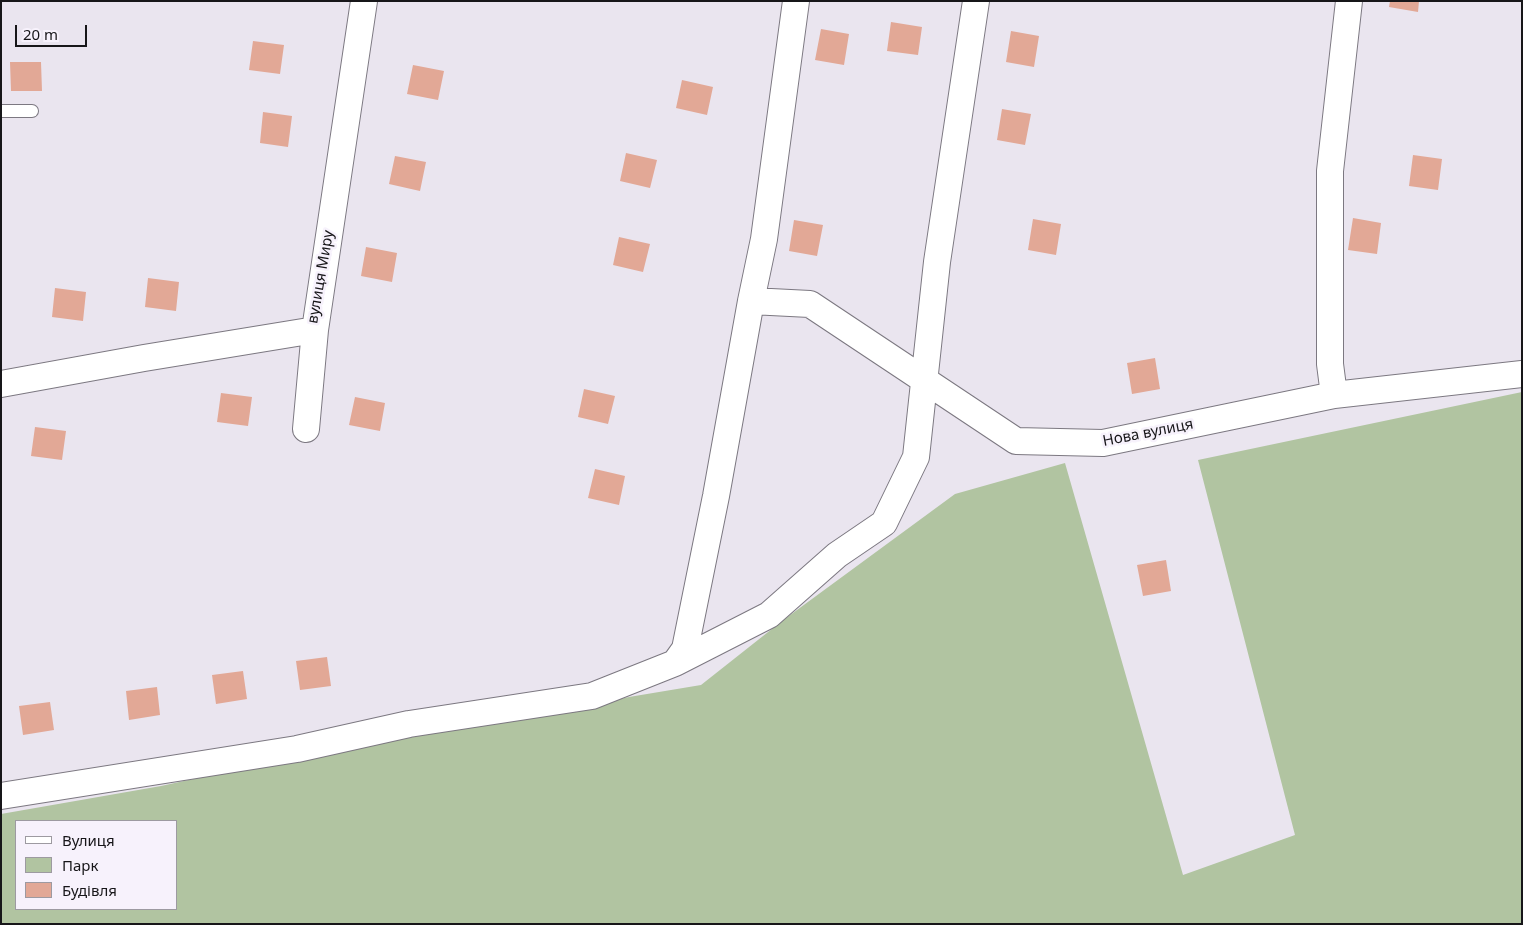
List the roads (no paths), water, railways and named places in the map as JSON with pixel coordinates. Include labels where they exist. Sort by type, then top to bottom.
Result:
[{"type":"street","name":"вулиця Миру","points":[[1,384],[315,330],[364,1]]},
{"type":"street","points":[[675,663],[686,648],[764,240],[796,1]]},
{"type":"street","points":[[1,796],[297,749],[409,724],[592,696],[675,663],[769,615],[837,555],[884,523],[916,457],[938,262],[976,1]]},
{"type":"street","points":[[1334,394],[1330,364],[1330,171],[1349,1]]},
{"type":"street","name":"Нова вулиця","points":[[751,301],[810,304],[1016,441],[1103,444],[1334,394],[1522,374]]},
{"type":"street","points":[[306,429],[315,330]]},
{"type":"lane","points":[[1,111],[32,111]]}]
